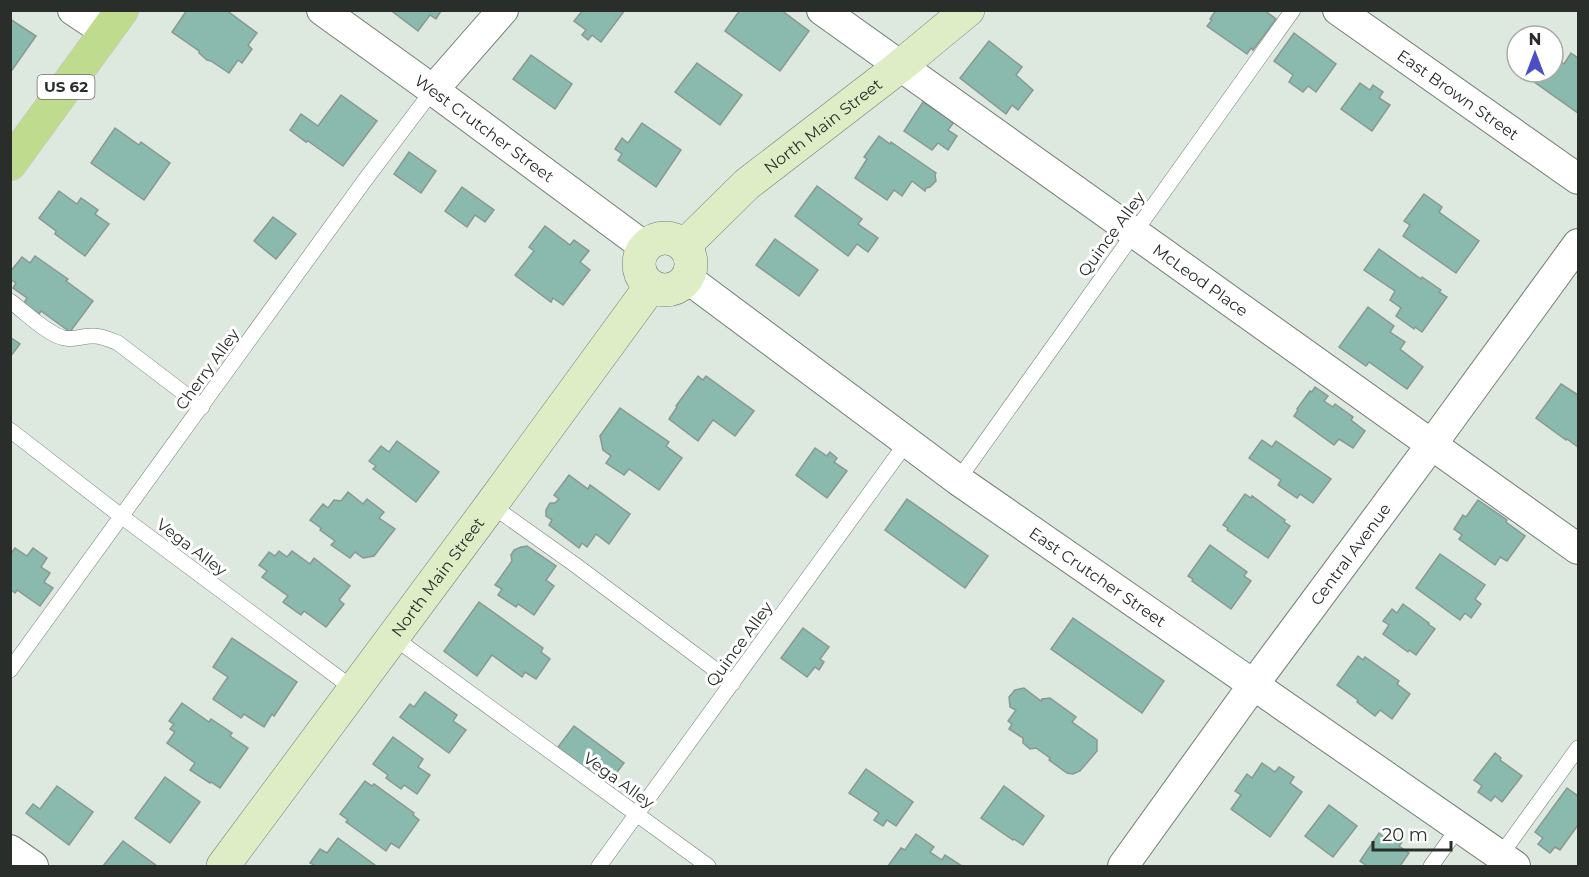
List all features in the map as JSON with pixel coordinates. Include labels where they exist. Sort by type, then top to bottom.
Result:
[{"type":"main road","name":"US 62","points":[[10,164],[114,21]]},
{"type":"street","points":[[73,10],[114,21]]},
{"type":"street","name":"West Crutcher Street","points":[[322,10],[645,247]]},
{"type":"street","points":[[433,90],[503,10]]},
{"type":"street","name":"McLeod Place","points":[[822,10],[1578,549]]},
{"type":"street","name":"North Main Street","points":[[223,867],[651,286],[666,290],[681,284],[686,262],[747,184],[899,67],[968,10]]},
{"type":"street","name":"East Brown Street","points":[[1338,10],[1578,179]]},
{"type":"street","points":[[651,286],[641,275],[639,267],[641,253],[651,241],[660,238],[677,240],[686,262]]},
{"type":"street","name":"Central Avenue","points":[[1123,867],[1254,684],[1578,244]]},
{"type":"street","name":"East Crutcher Street","points":[[686,262],[907,442],[958,480],[1507,861]]},
{"type":"street","points":[[10,850],[33,867]]},
{"type":"lane","name":"Quince Alley","points":[[958,480],[1293,10]]},
{"type":"lane","name":"Cherry Alley","points":[[10,670],[365,180],[433,90]]},
{"type":"lane","points":[[10,301],[44,328],[62,338],[77,339],[93,335],[118,343],[202,407]]},
{"type":"lane","name":"Vega Alley","points":[[10,430],[121,516],[355,690]]},
{"type":"lane","name":"Quince Alley","points":[[599,867],[907,442]]},
{"type":"lane","points":[[491,505],[733,683]]},
{"type":"lane","name":"Vega Alley","points":[[393,637],[708,867]]},
{"type":"lane","points":[[1507,861],[1578,748]]},
{"type":"lane","points":[[1431,867],[1459,827]]},
{"type":"building","points":[[187,10],[226,10],[257,33],[248,45],[252,49],[242,63],[238,60],[229,73],[207,60],[199,51],[172,32]]},
{"type":"building","points":[[394,10],[441,11],[436,19],[430,15],[418,31],[393,12]]},
{"type":"building","points":[[583,10],[625,10],[601,42],[592,35],[588,40],[582,35],[586,30],[574,21]]},
{"type":"building","points":[[740,10],[781,10],[809,31],[780,71],[725,31]]},
{"type":"building","points":[[1216,10],[1264,10],[1276,19],[1253,50],[1251,48],[1247,54],[1207,26]]},
{"type":"building","points":[[10,19],[36,36],[12,70],[10,69]]},
{"type":"building","points":[[1294,33],[1336,64],[1316,92],[1308,86],[1303,92],[1289,82],[1293,75],[1274,61]]},
{"type":"building","points":[[989,41],[1022,67],[1016,75],[1033,90],[1018,110],[1012,105],[1006,114],[960,78]]},
{"type":"building","points":[[1571,53],[1578,58],[1578,113],[1537,84],[1565,84],[1565,62]]},
{"type":"building","points":[[531,55],[572,84],[555,109],[513,79]]},
{"type":"building","points":[[697,63],[742,95],[720,125],[675,92]]},
{"type":"building","points":[[1360,83],[1370,90],[1373,85],[1383,92],[1379,98],[1390,105],[1372,131],[1341,109]]},
{"type":"building","points":[[341,95],[377,121],[343,166],[290,130],[301,114],[318,126]]},
{"type":"building","points":[[923,102],[954,122],[948,130],[957,136],[948,150],[938,143],[932,150],[904,131]]},
{"type":"building","points":[[642,123],[681,150],[656,187],[618,160],[622,154],[615,149],[622,138],[628,143]]},
{"type":"building","points":[[115,128],[139,145],[141,142],[170,163],[144,200],[91,163]]},
{"type":"building","points":[[879,136],[936,173],[936,181],[925,191],[912,181],[902,196],[894,190],[887,200],[855,178],[867,159],[864,157]]},
{"type":"building","points":[[409,152],[436,171],[421,193],[394,174]]},
{"type":"building","points":[[817,186],[862,219],[858,224],[878,238],[868,252],[857,244],[848,256],[795,216]]},
{"type":"building","points":[[462,187],[494,210],[485,222],[475,215],[467,227],[445,211]]},
{"type":"building","points":[[59,191],[77,204],[81,198],[98,210],[95,214],[109,224],[85,256],[55,234],[56,231],[39,218]]},
{"type":"building","points":[[1424,194],[1442,207],[1439,212],[1479,241],[1456,273],[1403,236],[1410,225],[1404,221]]},
{"type":"building","points":[[273,217],[296,234],[276,259],[254,241]]},
{"type":"building","points":[[545,226],[570,245],[574,240],[589,251],[580,262],[590,270],[563,305],[553,298],[551,302],[515,275],[534,251],[529,247]]},
{"type":"building","points":[[775,239],[818,270],[799,296],[756,265]]},
{"type":"building","points":[[1379,249],[1421,279],[1422,277],[1441,290],[1439,292],[1447,297],[1422,332],[1396,316],[1401,308],[1390,300],[1395,291],[1364,270]]},
{"type":"building","points":[[35,256],[68,279],[66,281],[93,301],[70,332],[41,311],[39,314],[24,303],[27,298],[13,288],[16,283],[10,279],[10,272],[22,257],[30,263]]},
{"type":"building","points":[[1368,307],[1394,326],[1390,332],[1405,342],[1400,349],[1423,367],[1407,389],[1369,362],[1366,366],[1339,347]]},
{"type":"building","points":[[10,337],[20,344],[10,357]]},
{"type":"building","points":[[698,376],[703,380],[706,376],[754,411],[735,436],[713,420],[698,441],[669,419]]},
{"type":"building","points":[[1561,384],[1578,395],[1578,447],[1536,418]]},
{"type":"building","points":[[1315,387],[1328,396],[1324,401],[1333,407],[1335,404],[1353,417],[1351,420],[1365,431],[1353,448],[1339,439],[1334,445],[1294,416]]},
{"type":"building","points":[[620,408],[669,442],[666,446],[682,458],[659,490],[629,469],[624,475],[606,463],[611,456],[603,450],[600,436]]},
{"type":"building","points":[[1262,440],[1272,447],[1276,441],[1331,479],[1313,503],[1300,494],[1297,498],[1278,485],[1281,480],[1249,458]]},
{"type":"building","points":[[397,441],[439,472],[416,502],[373,469],[376,466],[369,461],[381,446],[389,452]]},
{"type":"building","points":[[815,448],[827,456],[830,452],[837,458],[834,462],[847,471],[827,498],[796,475]]},
{"type":"building","points":[[569,475],[588,489],[590,485],[630,514],[609,544],[596,534],[587,547],[582,543],[579,548],[549,525],[552,520],[546,516],[546,510],[550,503],[555,503],[559,499],[554,495]]},
{"type":"building","points":[[348,492],[363,504],[367,499],[384,512],[379,518],[395,529],[374,556],[363,558],[355,552],[350,558],[331,545],[335,541],[310,520],[323,504],[328,508],[334,500],[341,501]]},
{"type":"building","points":[[1245,494],[1251,498],[1252,496],[1290,526],[1268,558],[1223,525]]},
{"type":"building","points":[[907,499],[988,556],[965,588],[885,530]]},
{"type":"building","points":[[1478,500],[1525,536],[1507,561],[1500,557],[1495,565],[1459,539],[1462,535],[1454,529],[1463,515],[1466,517]]},
{"type":"building","points":[[1210,545],[1247,572],[1244,576],[1251,581],[1231,609],[1188,576]]},
{"type":"building","points":[[527,546],[556,566],[546,580],[554,586],[534,615],[518,604],[516,607],[498,595],[502,589],[495,585],[512,561],[511,555],[514,550]]},
{"type":"building","points":[[15,548],[27,556],[33,548],[47,558],[41,567],[50,573],[44,582],[53,588],[40,606],[17,590],[15,593],[10,589],[10,555]]},
{"type":"building","points":[[279,551],[287,557],[292,551],[310,564],[314,558],[350,586],[339,600],[344,604],[326,627],[304,611],[301,615],[283,602],[288,596],[262,577],[267,571],[259,565],[269,552],[275,556]]},
{"type":"building","points":[[1440,554],[1485,585],[1475,599],[1481,604],[1471,618],[1465,613],[1460,620],[1416,588]]},
{"type":"building","points":[[479,602],[543,648],[541,652],[550,659],[536,679],[525,672],[522,677],[492,655],[477,676],[444,651]]},
{"type":"building","points":[[1403,604],[1435,629],[1416,655],[1383,634],[1389,625],[1383,621],[1392,609],[1397,613]]},
{"type":"building","points":[[1073,618],[1164,681],[1142,713],[1051,649]]},
{"type":"building","points":[[803,628],[829,647],[820,659],[824,662],[819,670],[815,667],[807,677],[781,658]]},
{"type":"building","points":[[232,638],[297,682],[264,727],[244,714],[241,718],[213,699],[228,677],[213,667]]},
{"type":"building","points":[[1358,656],[1363,660],[1365,657],[1399,681],[1397,684],[1410,694],[1392,719],[1380,710],[1375,716],[1337,685]]},
{"type":"building","points":[[1024,688],[1041,701],[1050,698],[1076,717],[1072,722],[1097,740],[1097,751],[1080,771],[1073,774],[1067,773],[1036,748],[1030,749],[1023,743],[1023,738],[1009,729],[1012,724],[1008,721],[1016,710],[1010,707],[1009,697],[1015,690]]},
{"type":"building","points":[[425,692],[457,715],[453,721],[466,730],[449,753],[400,717],[410,704],[414,707]]},
{"type":"building","points":[[182,703],[209,722],[211,719],[232,733],[230,736],[248,748],[220,788],[190,770],[195,763],[167,743],[175,732],[170,729],[174,724],[169,721]]},
{"type":"building","points":[[574,726],[624,763],[612,779],[602,771],[595,780],[555,751]]},
{"type":"building","points":[[393,737],[423,759],[418,767],[430,775],[417,794],[404,785],[401,789],[373,764]]},
{"type":"building","points":[[1495,753],[1501,758],[1500,760],[1522,776],[1502,802],[1495,796],[1491,801],[1478,792],[1482,786],[1474,780]]},
{"type":"building","points":[[1262,763],[1275,772],[1279,767],[1294,777],[1290,783],[1302,792],[1270,837],[1231,809],[1241,795],[1235,791],[1247,774],[1252,778]]},
{"type":"building","points":[[866,769],[913,802],[896,826],[887,820],[883,826],[874,820],[879,813],[849,793]]},
{"type":"building","points":[[165,777],[200,802],[170,843],[135,818]]},
{"type":"building","points":[[365,781],[372,786],[374,784],[414,813],[413,815],[419,820],[399,848],[391,843],[386,851],[346,822],[348,820],[340,814]]},
{"type":"building","points":[[57,786],[93,812],[69,845],[26,813],[33,804],[40,809]]},
{"type":"building","points":[[1004,786],[1044,816],[1023,845],[981,818]]},
{"type":"building","points":[[1567,788],[1578,796],[1578,825],[1560,850],[1555,847],[1550,853],[1538,844],[1543,838],[1535,832]]},
{"type":"building","points":[[1329,805],[1357,826],[1333,857],[1305,836]]},
{"type":"building","points":[[1379,833],[1389,841],[1392,836],[1402,842],[1399,846],[1409,853],[1400,866],[1367,866],[1360,861]]},
{"type":"building","points":[[916,834],[934,847],[930,852],[942,860],[945,855],[962,866],[888,866],[901,848],[905,850]]},
{"type":"building","points":[[338,838],[375,865],[316,866],[310,863],[320,849],[327,853]]},
{"type":"building","points":[[123,841],[157,866],[103,866]]}]
